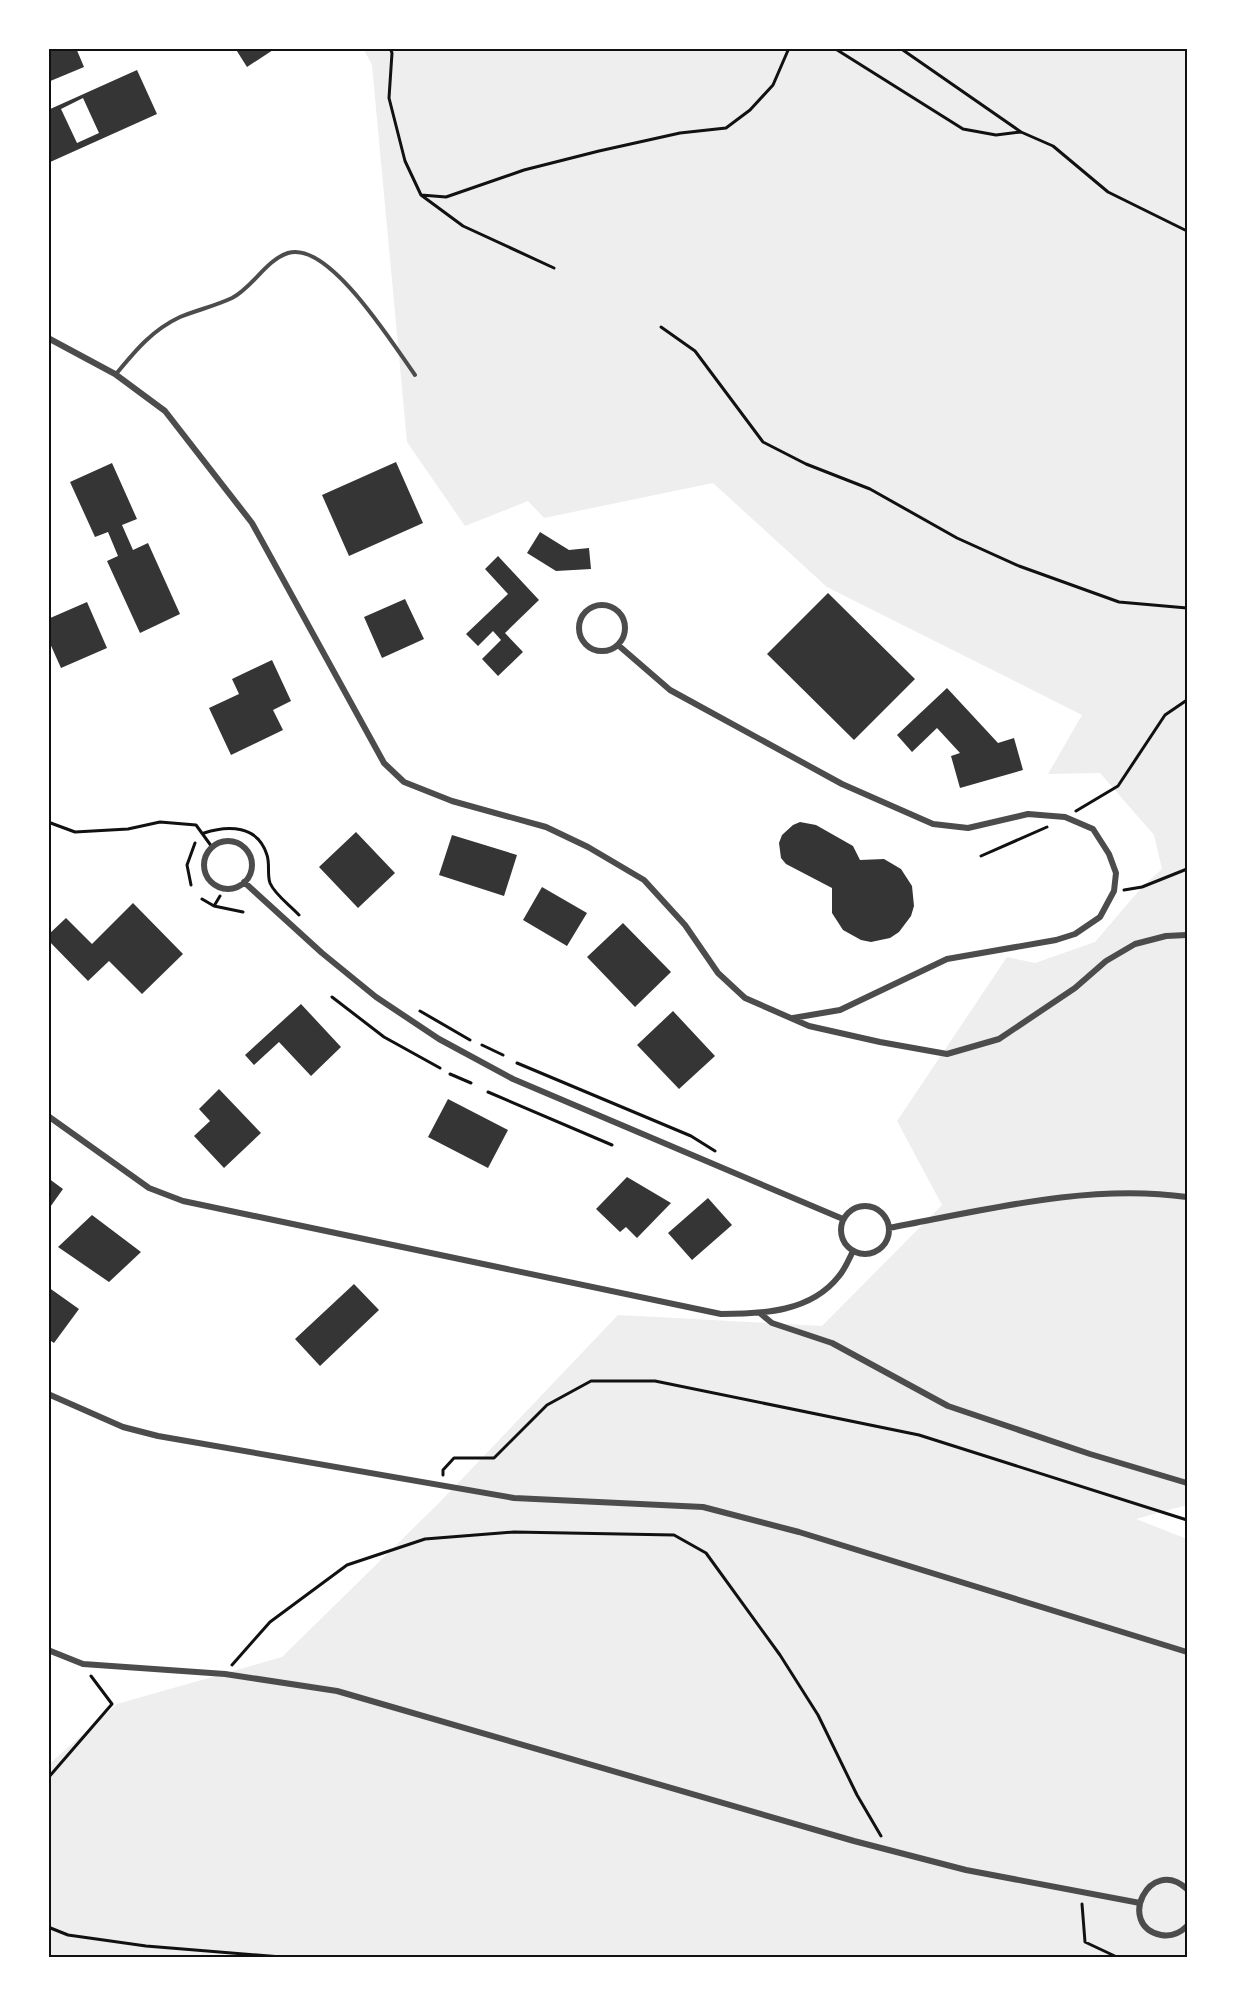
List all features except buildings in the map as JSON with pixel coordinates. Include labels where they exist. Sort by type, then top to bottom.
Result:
[{"type":"street","points":[[48,338],[116,374],[165,411],[252,523],[384,763],[404,782],[452,801],[546,827],[588,847],[644,880],[685,925],[718,973],[746,998],[809,1026],[947,1054],[999,1039],[1034,1018],[1075,988],[1106,961],[1135,944],[1166,936],[1187,935]]},
{"type":"street","points":[[603,605],[617,611],[625,624],[622,639],[618,645],[604,651],[589,648],[584,643],[580,636],[580,621],[589,609],[603,605]]},
{"type":"street","points":[[618,645],[670,690],[842,784],[933,824],[968,828],[1028,814],[1065,817],[1093,829],[1109,854],[1116,873],[1113,891],[1100,917],[1075,934],[1056,940],[947,959],[840,1010],[792,1018]]},
{"type":"street","points":[[227,841],[243,846],[251,860],[252,868],[244,882],[231,889],[216,886],[210,881],[204,867],[207,853],[212,847],[227,841]]},
{"type":"street","points":[[244,882],[376,997],[439,1039],[513,1079],[843,1219]]},
{"type":"street","points":[[48,1116],[149,1188],[183,1201],[721,1314],[761,1314],[797,1306],[823,1291],[839,1276],[853,1251]]},
{"type":"street","points":[[889,1228],[1014,1204],[1099,1195],[1187,1197]]},
{"type":"street","points":[[856,1207],[873,1207],[886,1219],[889,1228],[886,1240],[878,1250],[866,1254],[853,1251],[843,1241],[841,1234],[843,1219],[856,1207]]},
{"type":"street","points":[[761,1314],[772,1323],[832,1343],[948,1406],[1090,1454],[1187,1483]]},
{"type":"street","points":[[48,1394],[123,1427],[158,1436],[416,1482],[514,1498],[703,1508],[800,1532],[1187,1652]]},
{"type":"street","points":[[48,1650],[83,1664],[225,1674],[337,1691],[889,1850],[966,1870],[1140,1903]]},
{"type":"street","points":[[1187,1889],[1173,1881],[1156,1882],[1143,1894],[1140,1903],[1142,1921],[1156,1933],[1174,1935],[1187,1926]]},
{"type":"lane","points":[[116,374],[146,339],[163,326],[242,292],[280,256],[291,252],[314,256],[357,294],[415,375]]},
{"type":"path","points":[[390,48],[392,52],[389,98],[405,161],[421,195],[463,226],[554,268]]},
{"type":"path","points":[[421,195],[446,197],[524,170],[599,151],[680,134],[726,128],[750,110],[773,85],[789,48]]},
{"type":"path","points":[[834,48],[963,129],[996,135],[1021,132]]},
{"type":"path","points":[[900,48],[1021,132],[1053,146],[1108,192],[1187,231]]},
{"type":"path","points":[[661,327],[695,351],[763,442],[806,465],[870,489],[957,538],[1019,566],[1119,602],[1187,608]]},
{"type":"path","points":[[981,856],[1033,835],[1118,786],[1165,715],[1187,700]]},
{"type":"path","points":[[48,822],[75,832],[128,829],[160,822],[178,822],[196,825],[212,847]]},
{"type":"path","points":[[204,833],[226,826],[239,828],[260,841],[266,852],[271,885],[301,917]]},
{"type":"path","points":[[191,885],[188,866],[195,843]]},
{"type":"path","points":[[1113,891],[1142,887],[1187,869]]},
{"type":"path","points":[[214,906],[220,896]]},
{"type":"path","points":[[202,899],[214,906],[237,908],[243,912]]},
{"type":"path","points":[[332,997],[384,1037],[440,1068]]},
{"type":"path","points":[[416,1008],[470,1040]]},
{"type":"path","points":[[482,1045],[503,1055]]},
{"type":"path","points":[[517,1063],[691,1136],[723,1157]]},
{"type":"path","points":[[450,1074],[471,1083]]},
{"type":"path","points":[[488,1092],[612,1145]]},
{"type":"path","points":[[444,1485],[443,1470],[454,1458],[494,1458],[547,1405],[591,1381],[655,1381],[919,1435],[1187,1521]]},
{"type":"path","points":[[225,1674],[270,1622],[347,1565],[425,1539],[514,1532],[674,1535],[706,1553],[780,1655],[818,1715],[857,1795],[889,1850]]},
{"type":"path","points":[[48,1778],[112,1704],[83,1664]]},
{"type":"path","points":[[1081,1892],[1085,1942],[1119,1958]]},
{"type":"path","points":[[48,1922],[49,1927],[68,1935],[146,1946],[294,1958]]},
{"type":"shaded area","points":[[363,48],[1187,48],[1187,1505],[1136,1519],[1187,1539],[1187,1958],[48,1958],[48,1765],[117,1704],[282,1657],[440,1502],[618,1315],[822,1326],[942,1205],[897,1121],[1007,957],[1035,963],[1095,942],[1142,887],[1162,869],[1154,835],[1100,773],[1048,774],[1082,715],[827,587],[713,483],[544,518],[528,501],[465,526],[407,442],[372,65]]}]
